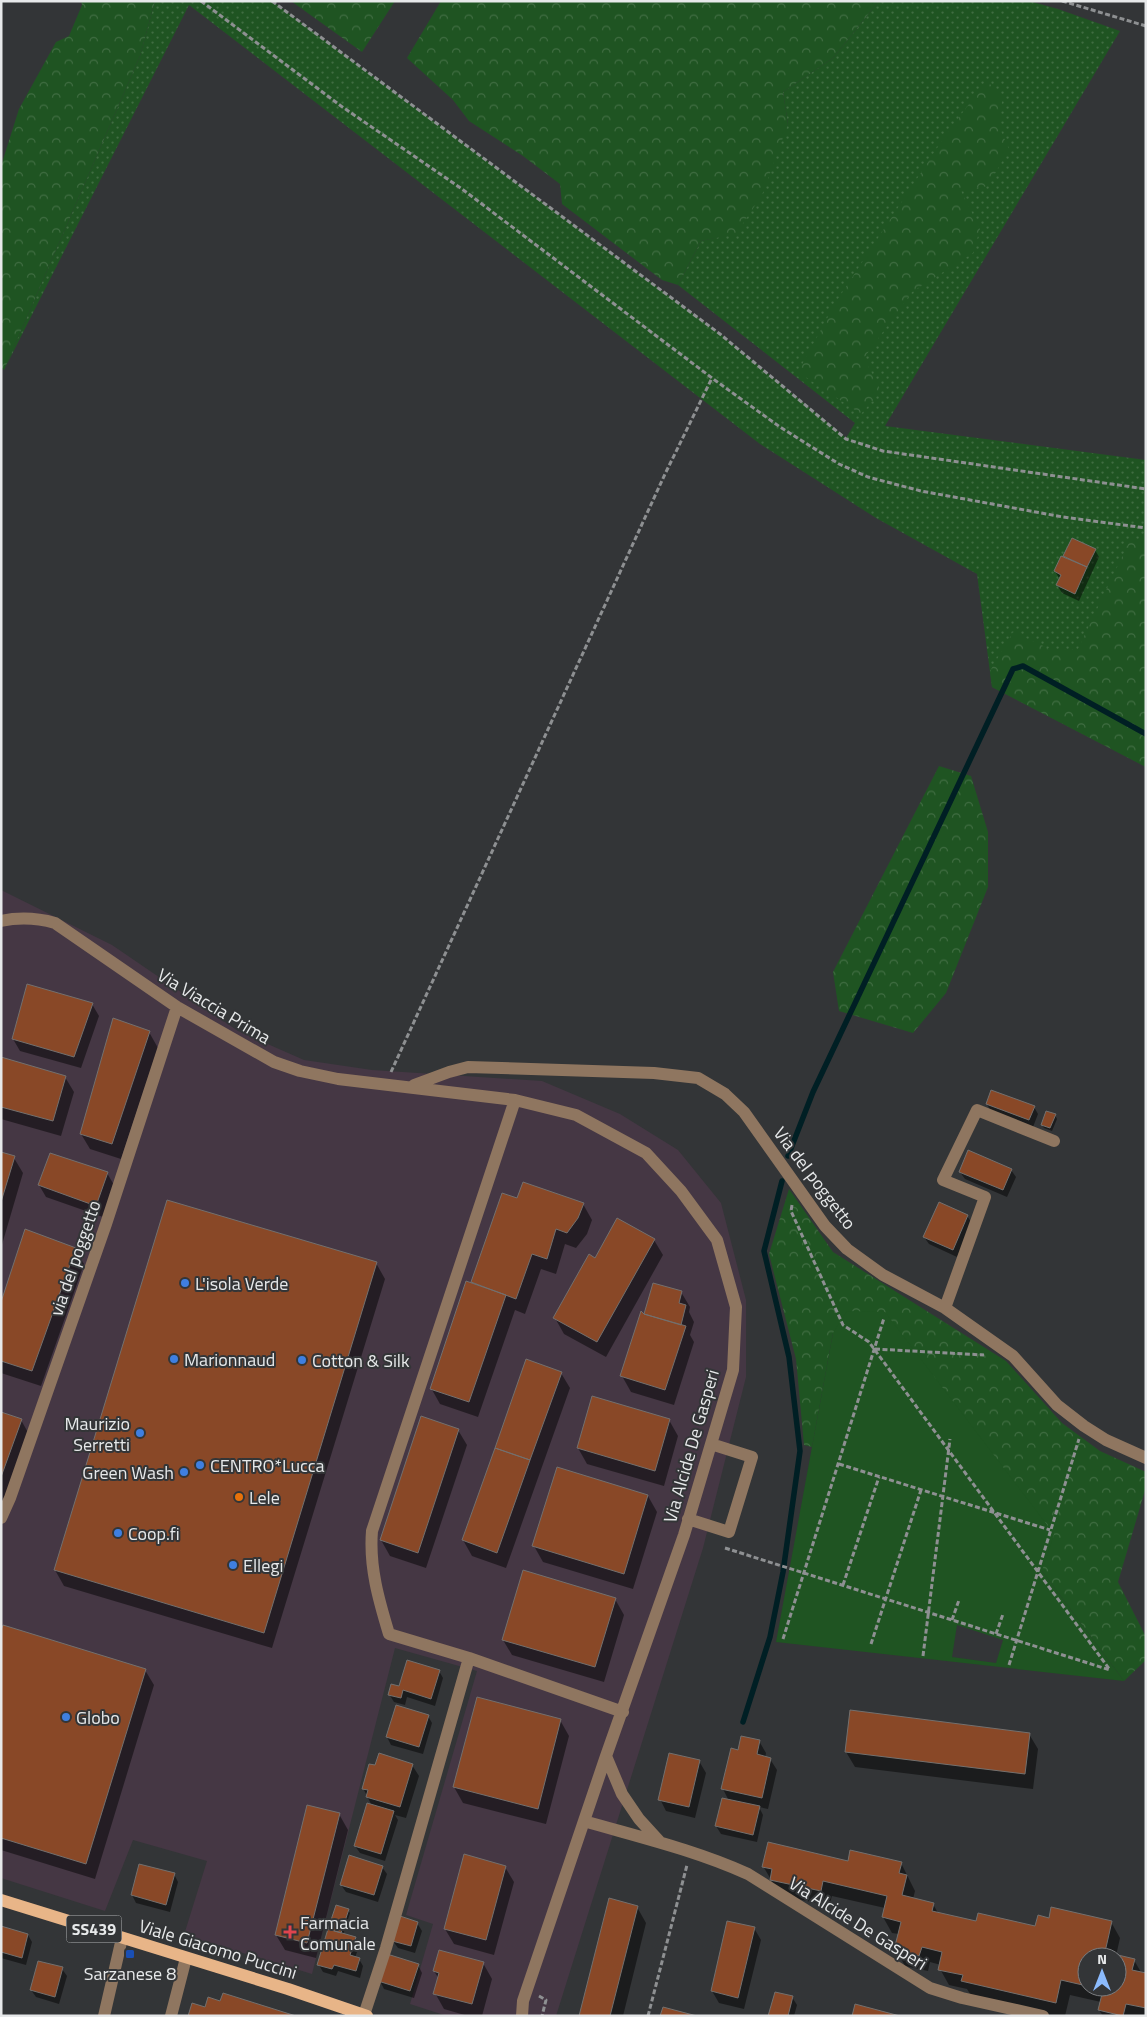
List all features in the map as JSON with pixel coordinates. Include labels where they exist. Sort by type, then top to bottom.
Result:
[{"type":"main road","name":"Viale Giacomo Puccini","points":[[1,1900],[288,1989],[365,2015]]},
{"type":"street","name":"Via Viaccia Prima","points":[[1,920],[26,918],[55,923],[177,1007],[274,1062],[300,1071],[338,1079],[425,1088]]},
{"type":"street","name":"via del poggetto","points":[[1,1518],[10,1498],[106,1224],[177,1007]]},
{"type":"street","name":"Via del poggetto","points":[[410,1087],[448,1072],[468,1067],[654,1073],[698,1078],[725,1094],[744,1112],[826,1226],[847,1249],[883,1275],[945,1308],[1013,1356],[1057,1405],[1084,1426],[1106,1440],[1146,1458]]},
{"type":"street","name":"Via Alcide De Gasperi","points":[[425,1088],[515,1100],[576,1115],[646,1153],[680,1191],[717,1240],[736,1307],[733,1370],[711,1444],[688,1519],[623,1712],[606,1756],[523,2000],[522,2016]]},
{"type":"street","points":[[515,1100],[372,1531],[371,1545],[376,1591],[389,1634],[469,1658],[623,1712]]},
{"type":"street","points":[[945,1308],[985,1197],[943,1180],[977,1110],[1054,1141]]},
{"type":"street","points":[[688,1519],[729,1532],[735,1514],[752,1457],[711,1444]]},
{"type":"street","points":[[365,2015],[469,1658]]},
{"type":"street","name":"Via Alcide De Gasperi","points":[[606,1756],[622,1794],[639,1819],[660,1842]]},
{"type":"street","name":"Via Alcide De Gasperi","points":[[584,1821],[660,1842],[726,1864],[748,1874],[930,1988],[962,1998],[1043,2016]]},
{"type":"street","points":[[104,2016],[122,1938]]},
{"type":"street","points":[[171,2016],[186,1958]]},
{"type":"street","name":"Via Alcide De Gasperi","points":[[512,2016],[523,2000]]},
{"type":"path","points":[[200,1],[341,106],[470,195],[712,378],[780,427],[839,464],[868,477],[921,491],[1063,517],[1146,528]]},
{"type":"path","points":[[272,1],[720,334],[846,439],[883,451],[1146,489]]},
{"type":"path","points":[[1062,1],[1146,26]]},
{"type":"path","points":[[386,1084],[665,474],[712,378]]},
{"type":"path","points":[[770,1562],[1110,1670],[875,1349],[869,1342],[843,1325],[791,1211],[795,1183]]},
{"type":"path","points":[[783,1639],[884,1318]]},
{"type":"path","points":[[875,1349],[986,1355]]},
{"type":"path","points":[[1009,1665],[1084,1426]]},
{"type":"path","points":[[923,1656],[950,1440]]},
{"type":"path","points":[[838,1464],[1050,1530]]},
{"type":"path","points":[[843,1585],[879,1476]]},
{"type":"path","points":[[871,1644],[921,1490]]},
{"type":"path","points":[[952,1620],[959,1600]]},
{"type":"path","points":[[996,1634],[1002,1614]]},
{"type":"path","points":[[648,2016],[690,1852]]},
{"type":"shaded area","points":[[1,890],[112,945],[238,1031],[304,1060],[372,1070],[542,1081],[620,1114],[678,1150],[721,1203],[746,1300],[746,1377],[703,1548],[556,2016],[447,2016],[410,2004],[433,1924],[406,1915],[477,1671],[395,1648],[312,1974],[184,1935],[207,1861],[133,1840],[105,1911],[1,1878]]},
{"type":"green space","points":[[81,1],[155,1],[140,56],[4,370],[1,367],[1,166],[19,109],[56,42],[69,36],[82,5]]},
{"type":"green space","points":[[155,1],[272,1],[720,334],[846,438],[855,423],[678,285],[701,241],[736,233],[788,124],[783,92],[833,58],[879,1],[1029,1],[1120,31],[885,426],[1146,460],[1146,767],[992,687],[977,574],[876,518],[760,444],[189,5],[4,370],[140,56]]},
{"type":"green space","points":[[291,1],[395,1],[362,52]]},
{"type":"green space","points":[[441,1],[879,1],[833,58],[783,92],[788,124],[762,195],[736,234],[701,241],[678,285],[662,280],[562,204],[560,184],[523,156],[469,121],[453,100],[407,58]]},
{"type":"green space","points":[[987,80],[1002,100],[1000,129],[1009,149],[988,186],[961,191],[980,229],[973,253],[912,292],[864,358],[881,391],[861,414],[798,372],[836,302],[945,136]]},
{"type":"green space","points":[[1131,538],[1146,540],[1146,767],[992,687],[990,671],[1013,632],[1052,650],[1078,649]]},
{"type":"green space","points":[[939,766],[971,776],[988,832],[988,887],[946,993],[913,1033],[839,1011],[833,972]]},
{"type":"green space","points":[[789,1189],[833,1252],[1006,1361],[1062,1423],[1100,1451],[1146,1472],[1146,1487],[1118,1582],[1146,1637],[1146,1660],[1124,1681],[1042,1571],[833,1333],[812,1447],[804,1445],[796,1359],[769,1254]]},
{"type":"green space","points":[[847,1311],[885,1312],[1054,1534],[1042,1571],[1124,1681],[776,1642],[833,1333]],"holes":[[[957,1625],[1003,1640],[996,1663],[952,1657]]]},
{"type":"building","points":[[1072,538],[1096,549],[1087,567],[1063,556]]},
{"type":"building","points":[[1061,556],[1087,567],[1075,594],[1056,585],[1061,575],[1054,571]]},
{"type":"building","points":[[27,984],[93,1003],[74,1057],[12,1039]]},
{"type":"building","points":[[113,1018],[150,1031],[112,1144],[80,1134]]},
{"type":"building","points":[[1,1057],[66,1076],[53,1121],[1,1107]]},
{"type":"building","points":[[991,1090],[1035,1106],[1029,1120],[986,1104]]},
{"type":"building","points":[[1046,1111],[1056,1114],[1050,1128],[1041,1125]]},
{"type":"building","points":[[968,1150],[1012,1169],[1003,1190],[959,1172]]},
{"type":"building","points":[[1,1152],[15,1156],[1,1202]]},
{"type":"building","points":[[50,1153],[108,1172],[96,1206],[38,1185]]},
{"type":"building","points":[[523,1182],[584,1203],[578,1218],[567,1233],[556,1229],[547,1259],[532,1254],[516,1299],[471,1282],[502,1193],[517,1198]]},
{"type":"building","name":"CENTRO*Lucca","points":[[167,1200],[377,1262],[264,1633],[54,1570]]},
{"type":"building","points":[[939,1202],[968,1215],[953,1250],[923,1237]]},
{"type":"building","points":[[617,1218],[655,1239],[597,1342],[553,1318],[589,1254],[595,1258]]},
{"type":"building","points":[[25,1229],[76,1248],[32,1371],[1,1361],[1,1302]]},
{"type":"building","points":[[466,1281],[506,1295],[469,1402],[430,1389]]},
{"type":"building","points":[[653,1283],[682,1291],[679,1303],[686,1305],[681,1325],[644,1314]]},
{"type":"building","points":[[641,1311],[644,1314],[686,1326],[665,1390],[620,1376]]},
{"type":"building","points":[[526,1359],[562,1372],[530,1460],[495,1448]]},
{"type":"building","points":[[592,1396],[670,1419],[655,1471],[577,1448]]},
{"type":"building","points":[[1,1412],[22,1419],[1,1477]]},
{"type":"building","points":[[421,1416],[459,1429],[418,1553],[380,1540]]},
{"type":"building","points":[[495,1448],[530,1460],[497,1553],[462,1540]]},
{"type":"building","points":[[557,1467],[648,1495],[624,1574],[532,1546]]},
{"type":"building","points":[[523,1570],[616,1598],[595,1667],[502,1640]]},
{"type":"building","name":"Globo","points":[[3,1625],[146,1669],[86,1864],[1,1838],[1,1630]]},
{"type":"building","points":[[407,1660],[440,1670],[431,1699],[403,1690],[401,1698],[388,1695],[391,1684],[399,1686]]},
{"type":"building","points":[[477,1697],[561,1719],[538,1809],[453,1787]]},
{"type":"building","points":[[396,1705],[429,1715],[419,1747],[386,1737]]},
{"type":"building","points":[[850,1710],[1030,1733],[1025,1774],[845,1752]]},
{"type":"building","points":[[741,1736],[760,1740],[757,1754],[771,1758],[762,1798],[721,1789],[731,1748],[738,1750]]},
{"type":"building","points":[[379,1753],[413,1764],[400,1807],[366,1797],[368,1790],[362,1789],[369,1764],[375,1765]]},
{"type":"building","points":[[669,1753],[700,1760],[689,1807],[658,1800]]},
{"type":"building","points":[[722,1798],[760,1806],[753,1835],[715,1826]]},
{"type":"building","points":[[367,1803],[394,1811],[381,1854],[354,1846]]},
{"type":"building","points":[[307,1805],[340,1813],[307,1943],[275,1935]]},
{"type":"building","points":[[768,1842],[848,1861],[850,1850],[902,1862],[899,1873],[907,1875],[902,1895],[934,1903],[932,1911],[976,1921],[978,1913],[1035,1926],[1038,1915],[1049,1918],[1051,1907],[1112,1921],[1106,1947],[1077,1947],[1077,1984],[1061,1980],[1056,2003],[961,1981],[963,1975],[938,1970],[942,1952],[922,1947],[919,1956],[894,1950],[901,1922],[882,1917],[887,1896],[823,1881],[821,1891],[770,1880],[772,1869],[762,1867]]},
{"type":"building","points":[[464,1854],[506,1866],[486,1940],[444,1929]]},
{"type":"building","points":[[349,1855],[383,1866],[374,1895],[340,1885]]},
{"type":"building","points":[[139,1864],[175,1873],[166,1905],[131,1895]]},
{"type":"building","points":[[609,1898],[638,1906],[610,2016],[579,2016]]},
{"type":"building","points":[[336,1905],[349,1909],[341,1933],[328,1929]]},
{"type":"building","points":[[400,1916],[418,1922],[411,1946],[392,1941]]},
{"type":"building","points":[[727,1921],[755,1927],[738,1998],[711,1991]]},
{"type":"building","points":[[1,1926],[28,1934],[22,1958],[1,1952]]},
{"type":"building","points":[[328,1929],[356,1937],[350,1955],[360,1958],[356,1971],[334,1965],[332,1969],[317,1965]]},
{"type":"building","points":[[439,1950],[484,1962],[472,2004],[433,1994],[439,1973],[433,1971]]},
{"type":"building","points":[[387,1954],[419,1964],[410,1991],[378,1981]]},
{"type":"building","points":[[1127,1957],[1135,1959],[1132,1970],[1146,1973],[1146,2008],[1126,2004],[1123,2016],[1098,2010],[1101,1997],[1127,1997]]},
{"type":"building","points":[[38,1961],[63,1967],[55,1997],[30,1990]]},
{"type":"building","points":[[775,1992],[793,1996],[788,2016],[768,2016]]},
{"type":"building","points":[[223,1993],[296,2016],[188,2016],[192,2003],[205,2007],[208,1997],[220,2001]]},
{"type":"building","points":[[855,2004],[900,2016],[852,2016]]},
{"type":"building","points":[[663,2007],[697,2016],[660,2016]]},
{"type":"waterway","points":[[788,1156],[813,1092],[1013,669],[1023,666],[1146,734]]},
{"type":"waterway","points":[[743,1722],[770,1637],[783,1572],[800,1451],[789,1357],[764,1251],[782,1181]]},
{"type":"place","name":"L'isola Verde","points":[[185,1283]]},
{"type":"place","name":"Marionnaud","points":[[174,1359]]},
{"type":"place","name":"Cotton & Silk","points":[[302,1360]]},
{"type":"place","name":"Maurizio Serretti","points":[[140,1433]]},
{"type":"place","name":"CENTRO*Lucca","points":[[200,1465]]},
{"type":"place","name":"Green Wash","points":[[184,1472]]},
{"type":"place","name":"Lele","points":[[239,1497]]},
{"type":"place","name":"Coop.fi","points":[[118,1533]]},
{"type":"place","name":"Ellegi","points":[[233,1565]]},
{"type":"place","name":"Globo","points":[[66,1717]]},
{"type":"place","name":"Farmacia Comunale","points":[[290,1932]]},
{"type":"place","name":"Sarzanese 8","points":[[130,1954]]}]
